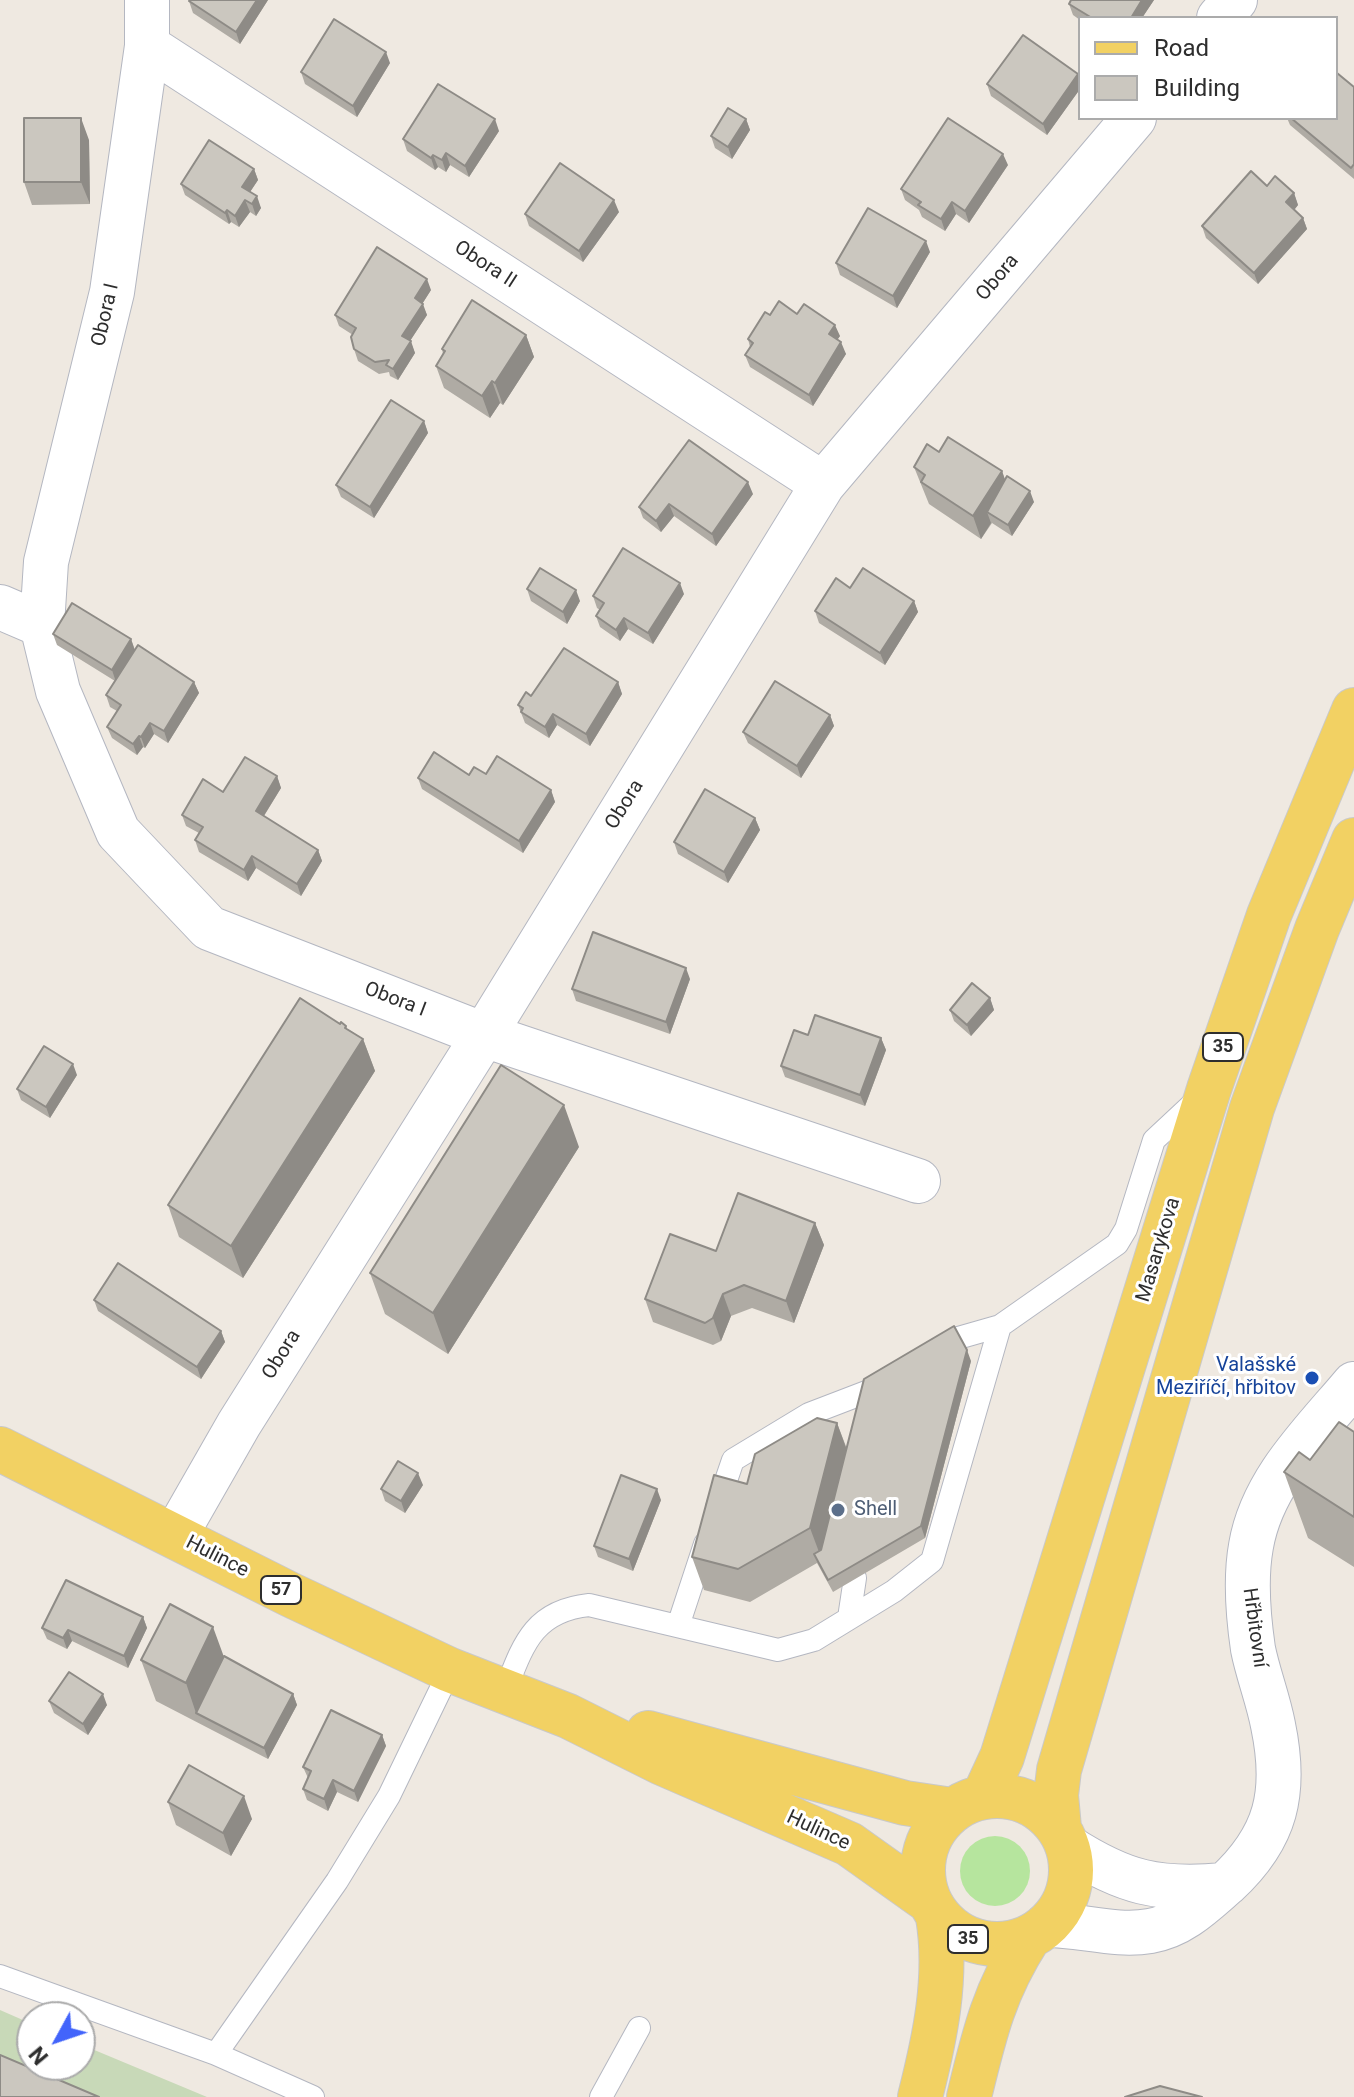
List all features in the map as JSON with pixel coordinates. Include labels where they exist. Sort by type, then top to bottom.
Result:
[{"type":"main road","name":"Masarykova","points":[[968,1803],[1002,1757],[1209,1089],[1269,915],[1354,710]]},
{"type":"main road","name":"35","points":[[969,2097],[993,2005],[1011,1965],[1060,1909],[1069,1890],[1071,1868],[1056,1795],[1059,1770],[1247,1123],[1317,929],[1354,840]]},
{"type":"main road","name":"Hulince","points":[[0,1449],[291,1595],[450,1670],[568,1716],[662,1763],[849,1844],[933,1909]]},
{"type":"main road","name":"Hulince","points":[[568,1716],[637,1730],[905,1803],[968,1803]]},
{"type":"main road","points":[[968,1803],[1005,1796],[1026,1801],[1044,1812],[1063,1838]]},
{"type":"main road","name":"35","points":[[920,2097],[939,2002],[942,1967],[933,1909],[922,1877],[924,1851],[934,1828],[968,1803]]},
{"type":"main road","name":"35","points":[[933,1909],[953,1931],[970,1940],[1010,1944],[1038,1931]]},
{"type":"street","name":"Obora I","points":[[147,0],[147,46],[112,292],[46,562],[42,625],[58,691],[118,832],[209,928],[484,1035],[918,1181]]},
{"type":"street","points":[[1221,16],[1235,0]]},
{"type":"street","name":"Obora II","points":[[147,46],[823,484]]},
{"type":"street","name":"Obora","points":[[175,1536],[239,1424],[484,1035],[823,484],[1132,120]]},
{"type":"street","points":[[0,607],[42,625]]},
{"type":"street","name":"Hřbitovní","points":[[1038,1931],[1068,1925],[1125,1932],[1149,1931],[1170,1925],[1187,1916],[1247,1865],[1262,1843],[1275,1816],[1279,1764],[1273,1725],[1254,1650],[1249,1611],[1248,1575],[1257,1520],[1265,1498],[1282,1472],[1354,1384]]},
{"type":"street","points":[[1063,1838],[1107,1870],[1148,1885],[1193,1888],[1224,1885]]},
{"type":"lane","points":[[958,1338],[1000,1326],[1117,1244],[1126,1229],[1154,1140],[1209,1089]]},
{"type":"lane","points":[[505,1691],[526,1640],[539,1624],[570,1607],[589,1605],[778,1650],[814,1640],[894,1591],[932,1561],[943,1497],[968,1408],[1000,1326]]},
{"type":"lane","points":[[678,1626],[733,1460],[809,1414],[869,1391]]},
{"type":"lane","points":[[849,1618],[855,1578]]},
{"type":"lane","points":[[216,2054],[337,1881],[389,1796],[450,1670]]},
{"type":"lane","points":[[0,1976],[216,2054],[313,2097]]},
{"type":"lane","points":[[601,2097],[639,2028]]},
{"type":"green space","points":[[988,1836],[1002,1836],[1024,1851],[1030,1871],[1028,1884],[1020,1896],[1002,1906],[988,1906],[966,1891],[960,1878],[960,1864],[975,1842]]},
{"type":"green space","points":[[0,2010],[16,2017],[16,2081],[96,2081],[96,2051],[207,2097],[0,2097]]},
{"type":"building","points":[[190,0],[257,0],[236,32]]},
{"type":"building","points":[[1071,0],[1142,0],[1132,16],[1089,16],[1069,4]]},
{"type":"building","points":[[334,19],[386,52],[353,106],[301,72]]},
{"type":"building","points":[[1023,35],[1078,74],[1043,124],[987,84]]},
{"type":"building","points":[[1338,74],[1354,87],[1354,164],[1351,168],[1293,120],[1338,120]]},
{"type":"building","points":[[438,84],[495,119],[465,166],[446,153],[442,160],[433,155],[431,158],[403,139]]},
{"type":"building","points":[[728,108],[746,119],[728,147],[711,136]]},
{"type":"building","points":[[24,118],[81,118],[81,182],[24,182]]},
{"type":"building","points":[[948,118],[1003,154],[965,211],[952,202],[941,219],[918,205],[921,202],[901,189]]},
{"type":"building","points":[[209,140],[254,169],[242,187],[257,196],[252,204],[245,200],[235,216],[227,210],[225,213],[181,184]]},
{"type":"building","points":[[560,163],[614,200],[579,251],[525,214]]},
{"type":"building","points":[[1251,171],[1267,186],[1275,176],[1294,193],[1286,202],[1303,218],[1254,273],[1202,226]]},
{"type":"building","points":[[868,208],[926,241],[893,296],[836,263]]},
{"type":"building","points":[[377,247],[427,279],[415,298],[423,304],[402,336],[411,341],[393,369],[386,365],[389,360],[375,362],[354,349],[351,337],[356,328],[335,315]]},
{"type":"building","points":[[472,300],[526,335],[495,383],[492,381],[482,396],[436,366],[445,351],[442,349]]},
{"type":"building","points":[[779,301],[797,314],[804,304],[835,325],[829,334],[841,342],[809,395],[745,355],[753,343],[748,339],[765,312],[770,315]]},
{"type":"building","points":[[391,400],[424,421],[370,507],[336,485]]},
{"type":"building","points":[[948,437],[1002,471],[973,516],[921,482],[925,475],[914,467],[927,444],[939,452]]},
{"type":"building","points":[[689,440],[748,482],[712,534],[669,504],[656,521],[639,507]]},
{"type":"building","points":[[1007,476],[1030,491],[1008,525],[987,512]]},
{"type":"building","points":[[623,548],[680,583],[648,633],[624,618],[616,630],[596,616],[604,603],[593,596]]},
{"type":"building","points":[[540,568],[576,590],[563,612],[527,589]]},
{"type":"building","points":[[863,568],[914,601],[880,653],[815,611],[836,578],[850,588]]},
{"type":"building","points":[[72,603],[131,639],[112,670],[53,634]]},
{"type":"building","points":[[138,645],[194,682],[164,731],[150,723],[133,744],[107,727],[121,705],[106,695]]},
{"type":"building","points":[[564,648],[618,682],[586,734],[553,714],[545,727],[521,712],[523,708],[518,705],[526,692],[531,696]]},
{"type":"building","points":[[775,681],[830,715],[797,766],[743,732]]},
{"type":"building","points":[[434,752],[469,775],[474,767],[486,774],[497,756],[551,790],[519,841],[418,778]]},
{"type":"building","points":[[245,757],[277,776],[256,811],[318,850],[297,884],[252,856],[244,870],[195,840],[203,827],[182,815],[203,779],[223,792]]},
{"type":"building","points":[[705,789],[755,818],[724,872],[674,842]]},
{"type":"building","points":[[593,932],[686,968],[666,1022],[572,989]]},
{"type":"building","points":[[972,983],[990,998],[967,1025],[950,1010]]},
{"type":"building","points":[[300,998],[363,1039],[231,1246],[168,1205]]},
{"type":"building","points":[[815,1015],[881,1038],[860,1095],[781,1066],[794,1030],[808,1035]]},
{"type":"building","points":[[44,1046],[73,1064],[46,1107],[17,1089]]},
{"type":"building","points":[[501,1065],[564,1105],[433,1313],[370,1273]]},
{"type":"building","points":[[738,1193],[815,1223],[786,1301],[744,1285],[723,1294],[713,1318],[705,1323],[645,1299],[670,1234],[716,1251]]},
{"type":"building","points":[[118,1263],[221,1331],[197,1367],[94,1300]]},
{"type":"building","points":[[954,1326],[967,1350],[921,1526],[828,1580],[814,1554],[821,1550],[864,1379]]},
{"type":"building","points":[[817,1418],[837,1423],[810,1528],[738,1569],[692,1557],[714,1475],[747,1484],[755,1454]]},
{"type":"building","points":[[1339,1422],[1354,1432],[1354,1517],[1284,1472],[1299,1452],[1310,1460]]},
{"type":"building","points":[[398,1461],[418,1473],[401,1501],[381,1489]]},
{"type":"building","points":[[621,1475],[657,1489],[629,1559],[594,1546]]},
{"type":"building","points":[[66,1580],[143,1617],[124,1656],[68,1630],[63,1638],[42,1628]]},
{"type":"building","points":[[170,1604],[213,1627],[186,1683],[141,1660]]},
{"type":"building","points":[[224,1656],[293,1694],[264,1748],[196,1713]]},
{"type":"building","points":[[69,1672],[103,1694],[83,1724],[49,1701]]},
{"type":"building","points":[[331,1710],[382,1735],[354,1791],[333,1780],[324,1799],[303,1789],[311,1771],[303,1767]]},
{"type":"building","points":[[189,1765],[244,1796],[223,1833],[168,1802]]},
{"type":"building","points":[[0,2055],[16,2062],[16,2081],[61,2081],[99,2097],[0,2097]]},
{"type":"building","points":[[1160,2086],[1202,2097],[1125,2097]]},
{"type":"place","name":"Valašské Meziříčí, hřbitov","points":[[1312,1378]]},
{"type":"place","name":"Shell","points":[[838,1510]]}]
